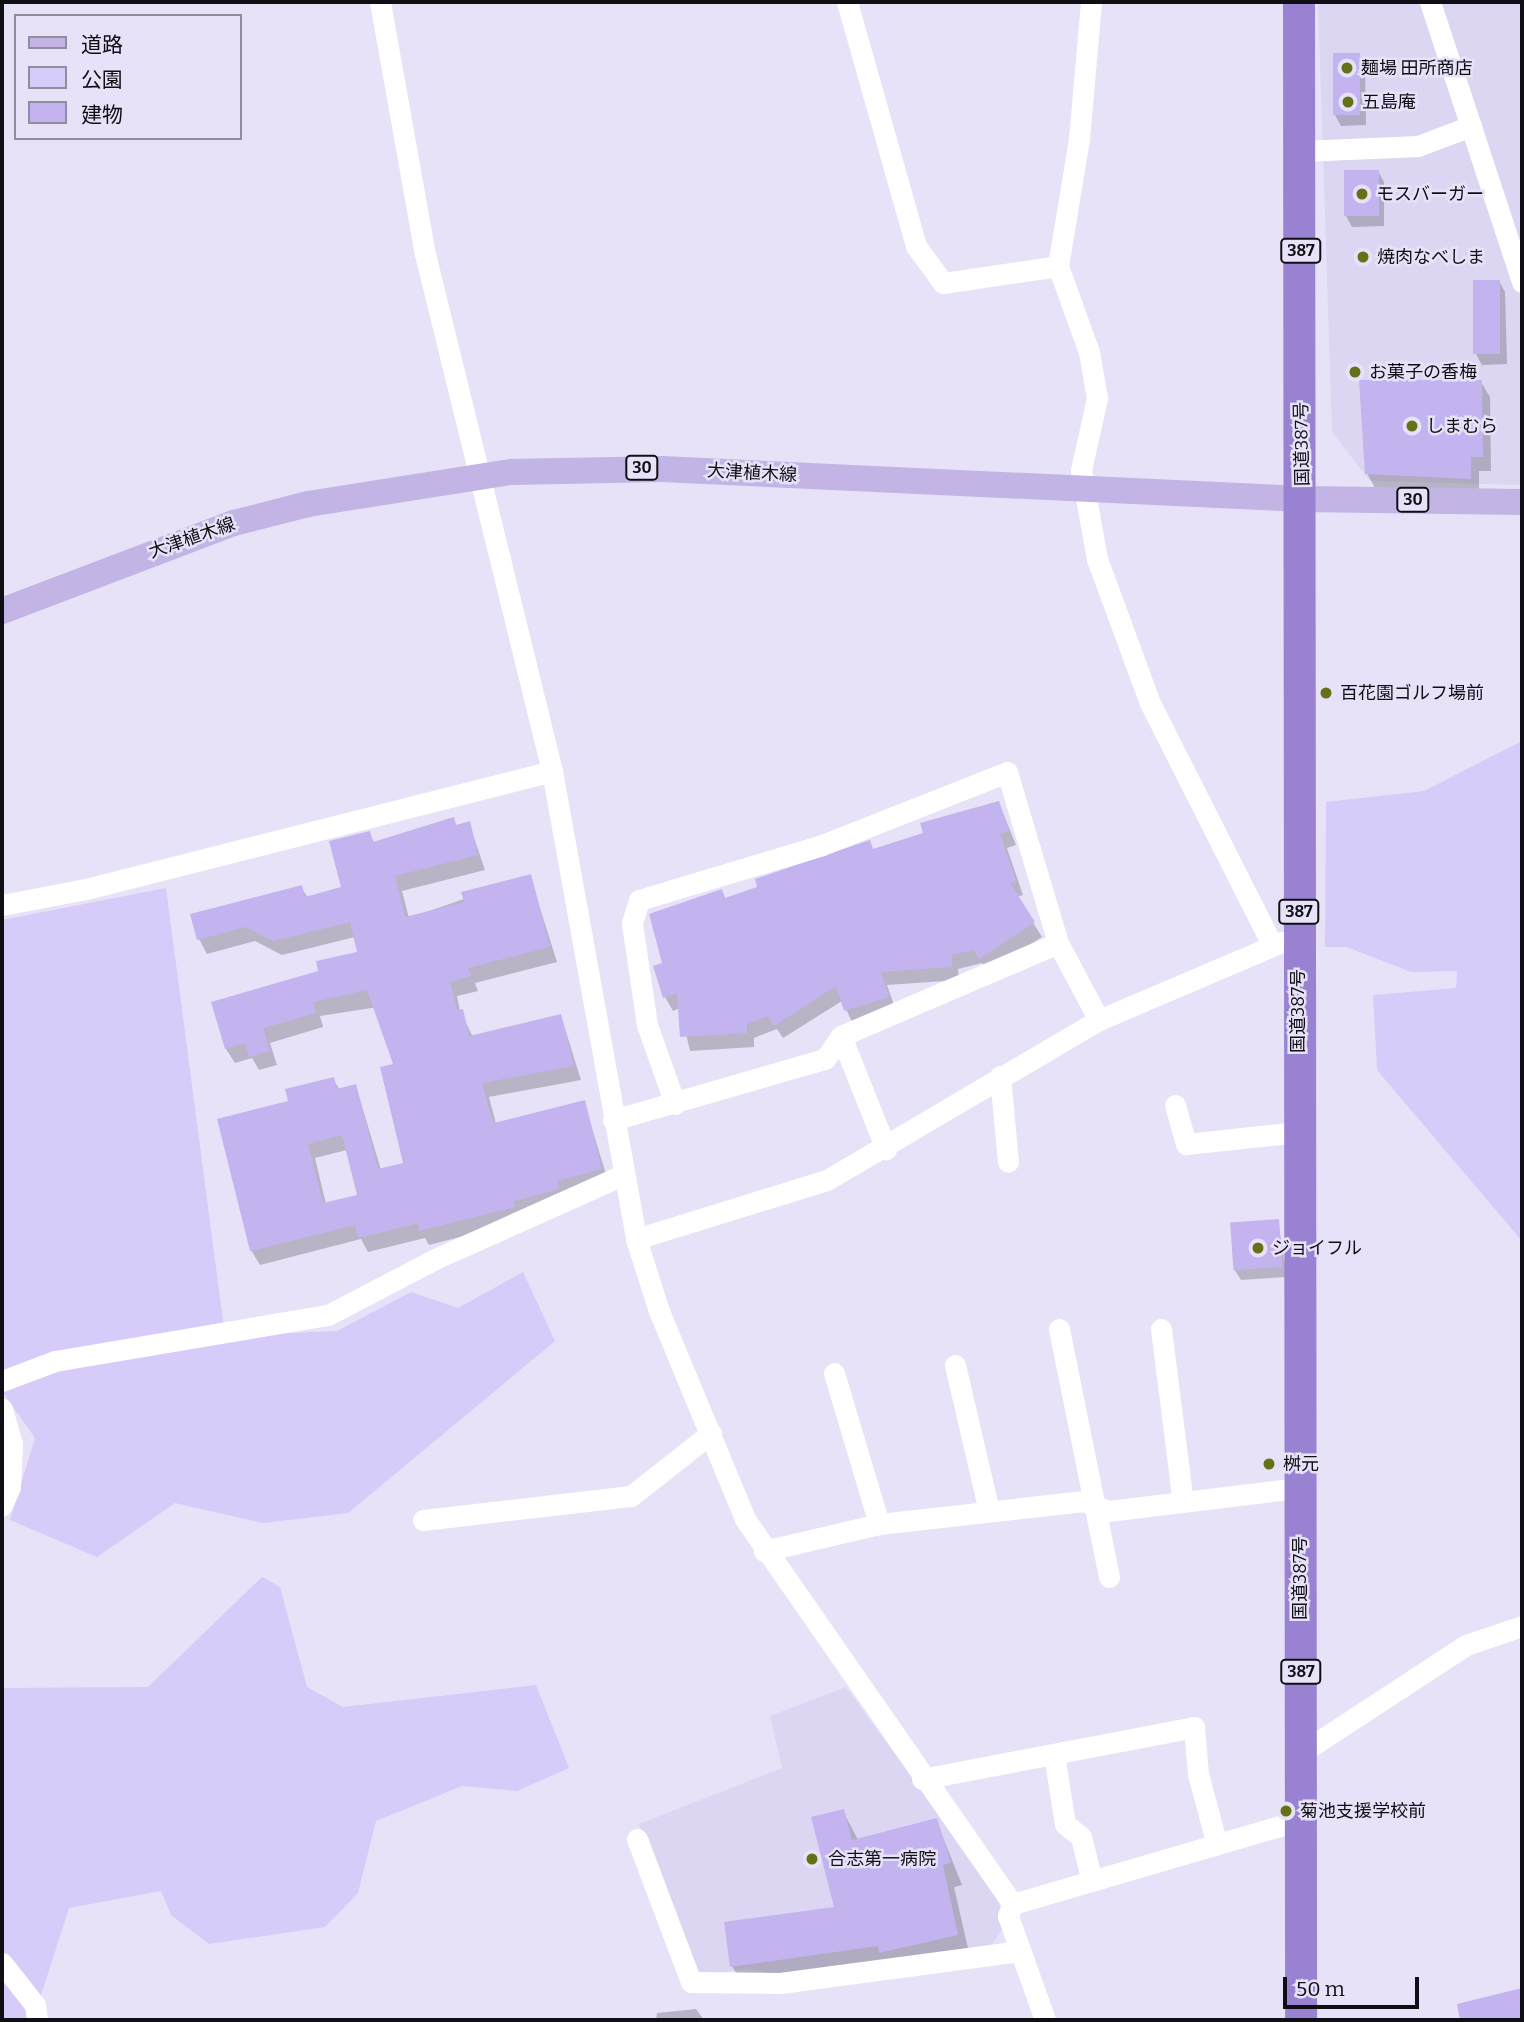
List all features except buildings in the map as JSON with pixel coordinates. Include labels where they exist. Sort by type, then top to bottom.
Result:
[{"type":"highway","name":"国道387号","points":[[1299,2],[1303,499],[1285,941],[1298,1132],[1301,2020]]},
{"type":"main road","name":"大津植木線","points":[[2,611],[234,523],[481,475],[597,467],[1084,486],[1303,499],[1522,502]]},
{"type":"street","points":[[380,2],[425,254],[552,771],[636,1239],[745,1519],[764,1551],[922,1779],[1013,1904]]},
{"type":"street","points":[[847,2],[916,246],[943,283],[1058,266]]},
{"type":"street","points":[[636,1239],[827,1180],[886,1149],[1000,1076],[1099,1020],[1285,941],[1150,703],[1097,559],[1084,486],[1082,447],[1097,398],[1089,352],[1058,266],[1079,139],[1091,2]]},
{"type":"street","points":[[1430,2],[1522,282]]},
{"type":"street","points":[[1302,152],[1418,146],[1471,126]]},
{"type":"street","points":[[2,905],[86,890],[552,771]]},
{"type":"street","points":[[675,1104],[647,1025],[632,923],[639,900],[822,845],[1007,772],[1058,943],[1099,1020]]},
{"type":"street","points":[[613,1120],[825,1059],[841,1036],[1058,943]]},
{"type":"street","points":[[841,1036],[886,1149]]},
{"type":"street","points":[[1000,1076],[1008,1162]]},
{"type":"street","points":[[1175,1105],[1186,1144],[1298,1132]]},
{"type":"street","points":[[2,1381],[55,1361],[328,1315],[435,1259],[623,1175]]},
{"type":"street","points":[[1059,1329],[1109,1577]]},
{"type":"street","points":[[1161,1329],[1183,1502]]},
{"type":"street","points":[[955,1365],[989,1511]]},
{"type":"street","points":[[834,1373],[880,1524]]},
{"type":"street","points":[[2,1409],[12,1444],[10,1488],[2,1506]]},
{"type":"street","points":[[422,1520],[631,1496],[711,1433]]},
{"type":"street","points":[[764,1551],[880,1524],[989,1511],[1084,1501],[1108,1511],[1299,1488]]},
{"type":"street","points":[[1301,1753],[1466,1645],[1522,1626]]},
{"type":"street","points":[[922,1779],[1194,1727],[1198,1774],[1217,1845]]},
{"type":"street","points":[[1054,1754],[1065,1824],[1081,1837],[1093,1881]]},
{"type":"street","points":[[1013,1904],[1301,1820]]},
{"type":"street","points":[[637,1839],[691,1982],[780,1983],[1020,1951]]},
{"type":"street","points":[[1013,1904],[1008,1916],[1045,2020]]},
{"type":"street","points":[[2,1963],[35,2005],[37,2020]]},
{"type":"shaded area","points":[[1318,2],[1522,2],[1522,485],[1370,481],[1332,432]]},
{"type":"shaded area","name":"合志第一病院","points":[[846,1687],[998,1895],[1002,1930],[988,1950],[794,1977],[745,1969],[691,1977],[639,1824],[782,1768],[770,1716]]},
{"type":"green space","points":[[1522,741],[1522,1241],[1377,1070],[1373,995],[1456,988],[1457,971],[1411,972],[1347,947],[1325,947],[1326,802],[1424,791]]},
{"type":"green space","points":[[166,888],[225,1336],[337,1331],[411,1292],[458,1308],[523,1272],[555,1341],[348,1513],[263,1523],[175,1503],[97,1557],[10,1520],[35,1438],[2,1391],[2,920]]},
{"type":"green space","points":[[262,1577],[280,1587],[307,1687],[343,1707],[536,1685],[569,1768],[517,1791],[462,1786],[376,1821],[358,1893],[325,1927],[209,1944],[171,1915],[161,1891],[69,1908],[33,2020],[2,2020],[2,1688],[148,1687]]},
{"type":"place","name":"麺場 田所商店","points":[[1347,68]]},
{"type":"place","name":"五島庵","points":[[1348,102]]},
{"type":"place","name":"モスバーガー","points":[[1362,194]]},
{"type":"place","name":"焼肉なべしま","points":[[1363,257]]},
{"type":"place","name":"お菓子の香梅","points":[[1355,372]]},
{"type":"place","name":"しまむら","points":[[1412,426]]},
{"type":"place","name":"百花園ゴルフ場前","points":[[1326,693]]},
{"type":"place","name":"ジョイフル","points":[[1258,1248]]},
{"type":"place","name":"桝元","points":[[1269,1464]]},
{"type":"place","name":"菊池支援学校前","points":[[1286,1811]]},
{"type":"place","name":"合志第一病院","points":[[812,1859]]}]
